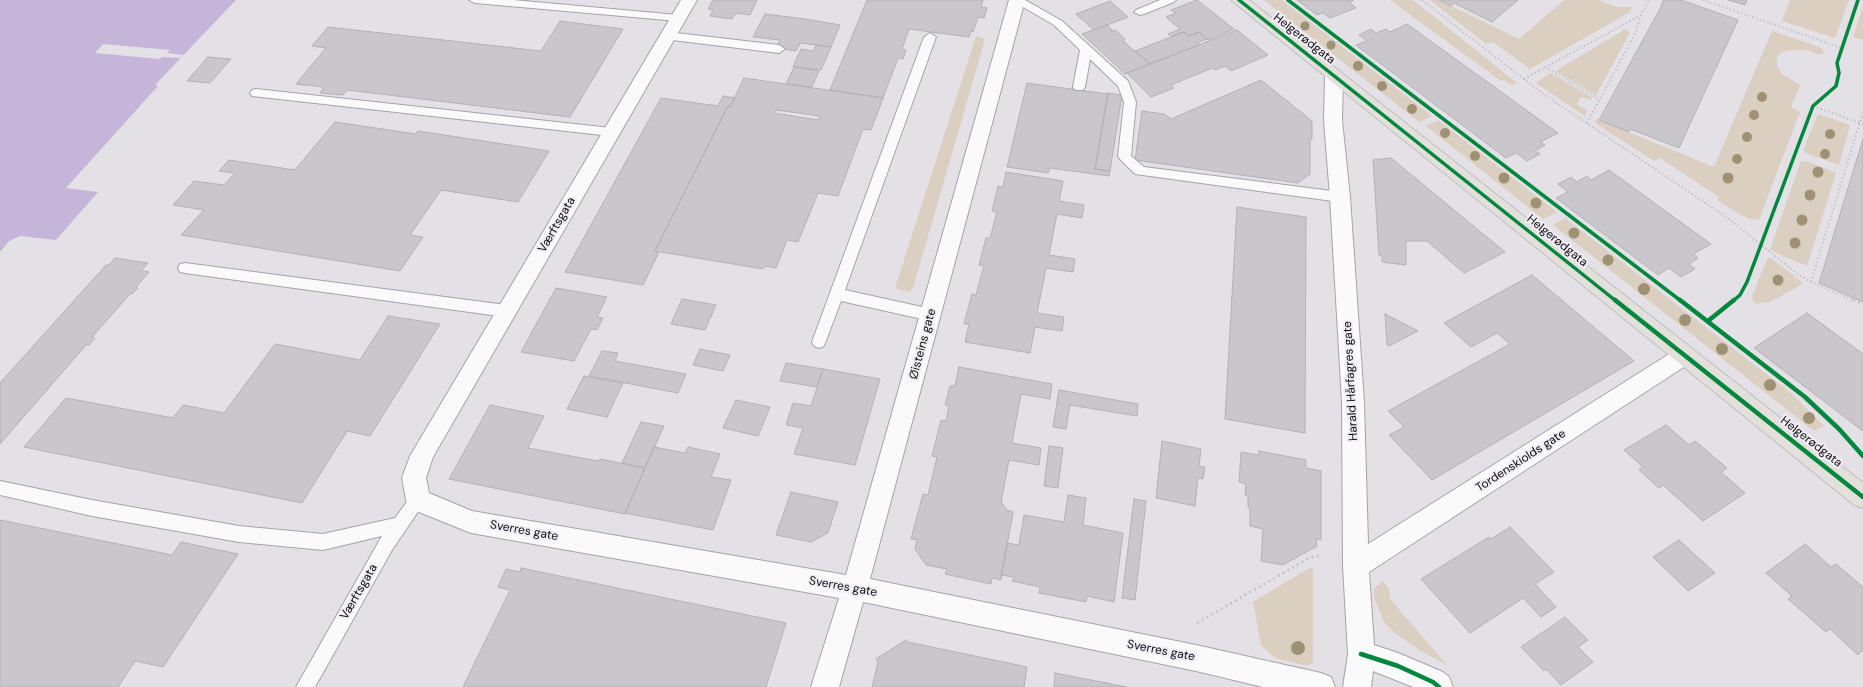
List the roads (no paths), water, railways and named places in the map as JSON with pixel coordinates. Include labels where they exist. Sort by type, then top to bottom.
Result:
[{"type":"main road","name":"Helgerødgata","points":[[1239,0],[1863,497]]},
{"type":"street","name":"Værftsgata","points":[[418,500],[414,478],[418,463],[425,450],[689,0]]},
{"type":"street","name":"Øisteins gate","points":[[825,687],[853,588],[870,536],[1017,0]]},
{"type":"street","name":"Harald Hårfagres gate","points":[[1334,75],[1333,120],[1340,197],[1350,353],[1356,566],[1361,654],[1357,687]]},
{"type":"street","name":"Tordenskiolds gate","points":[[1356,566],[1685,355]]},
{"type":"street","name":"Sverres gate","points":[[418,500],[471,522],[853,588],[1196,658],[1320,687]]},
{"type":"street","points":[[1361,654],[1398,666],[1433,682],[1439,687]]},
{"type":"lane","points":[[475,0],[678,18]]},
{"type":"lane","points":[[1017,0],[1058,23],[1124,84],[1130,102],[1124,157],[1140,171],[1340,197]]},
{"type":"lane","points":[[1140,12],[1170,0]]},
{"type":"lane","points":[[668,36],[779,49]]},
{"type":"lane","points":[[819,342],[930,37]]},
{"type":"lane","points":[[1079,87],[1086,49]]},
{"type":"lane","points":[[256,93],[611,132]]},
{"type":"lane","points":[[185,268],[506,311]]},
{"type":"lane","points":[[837,294],[931,315]]},
{"type":"lane","points":[[0,488],[92,508],[239,534],[323,542],[401,524]]},
{"type":"lane","name":"Værftsgata","points":[[305,687],[386,544],[418,500]]}]
